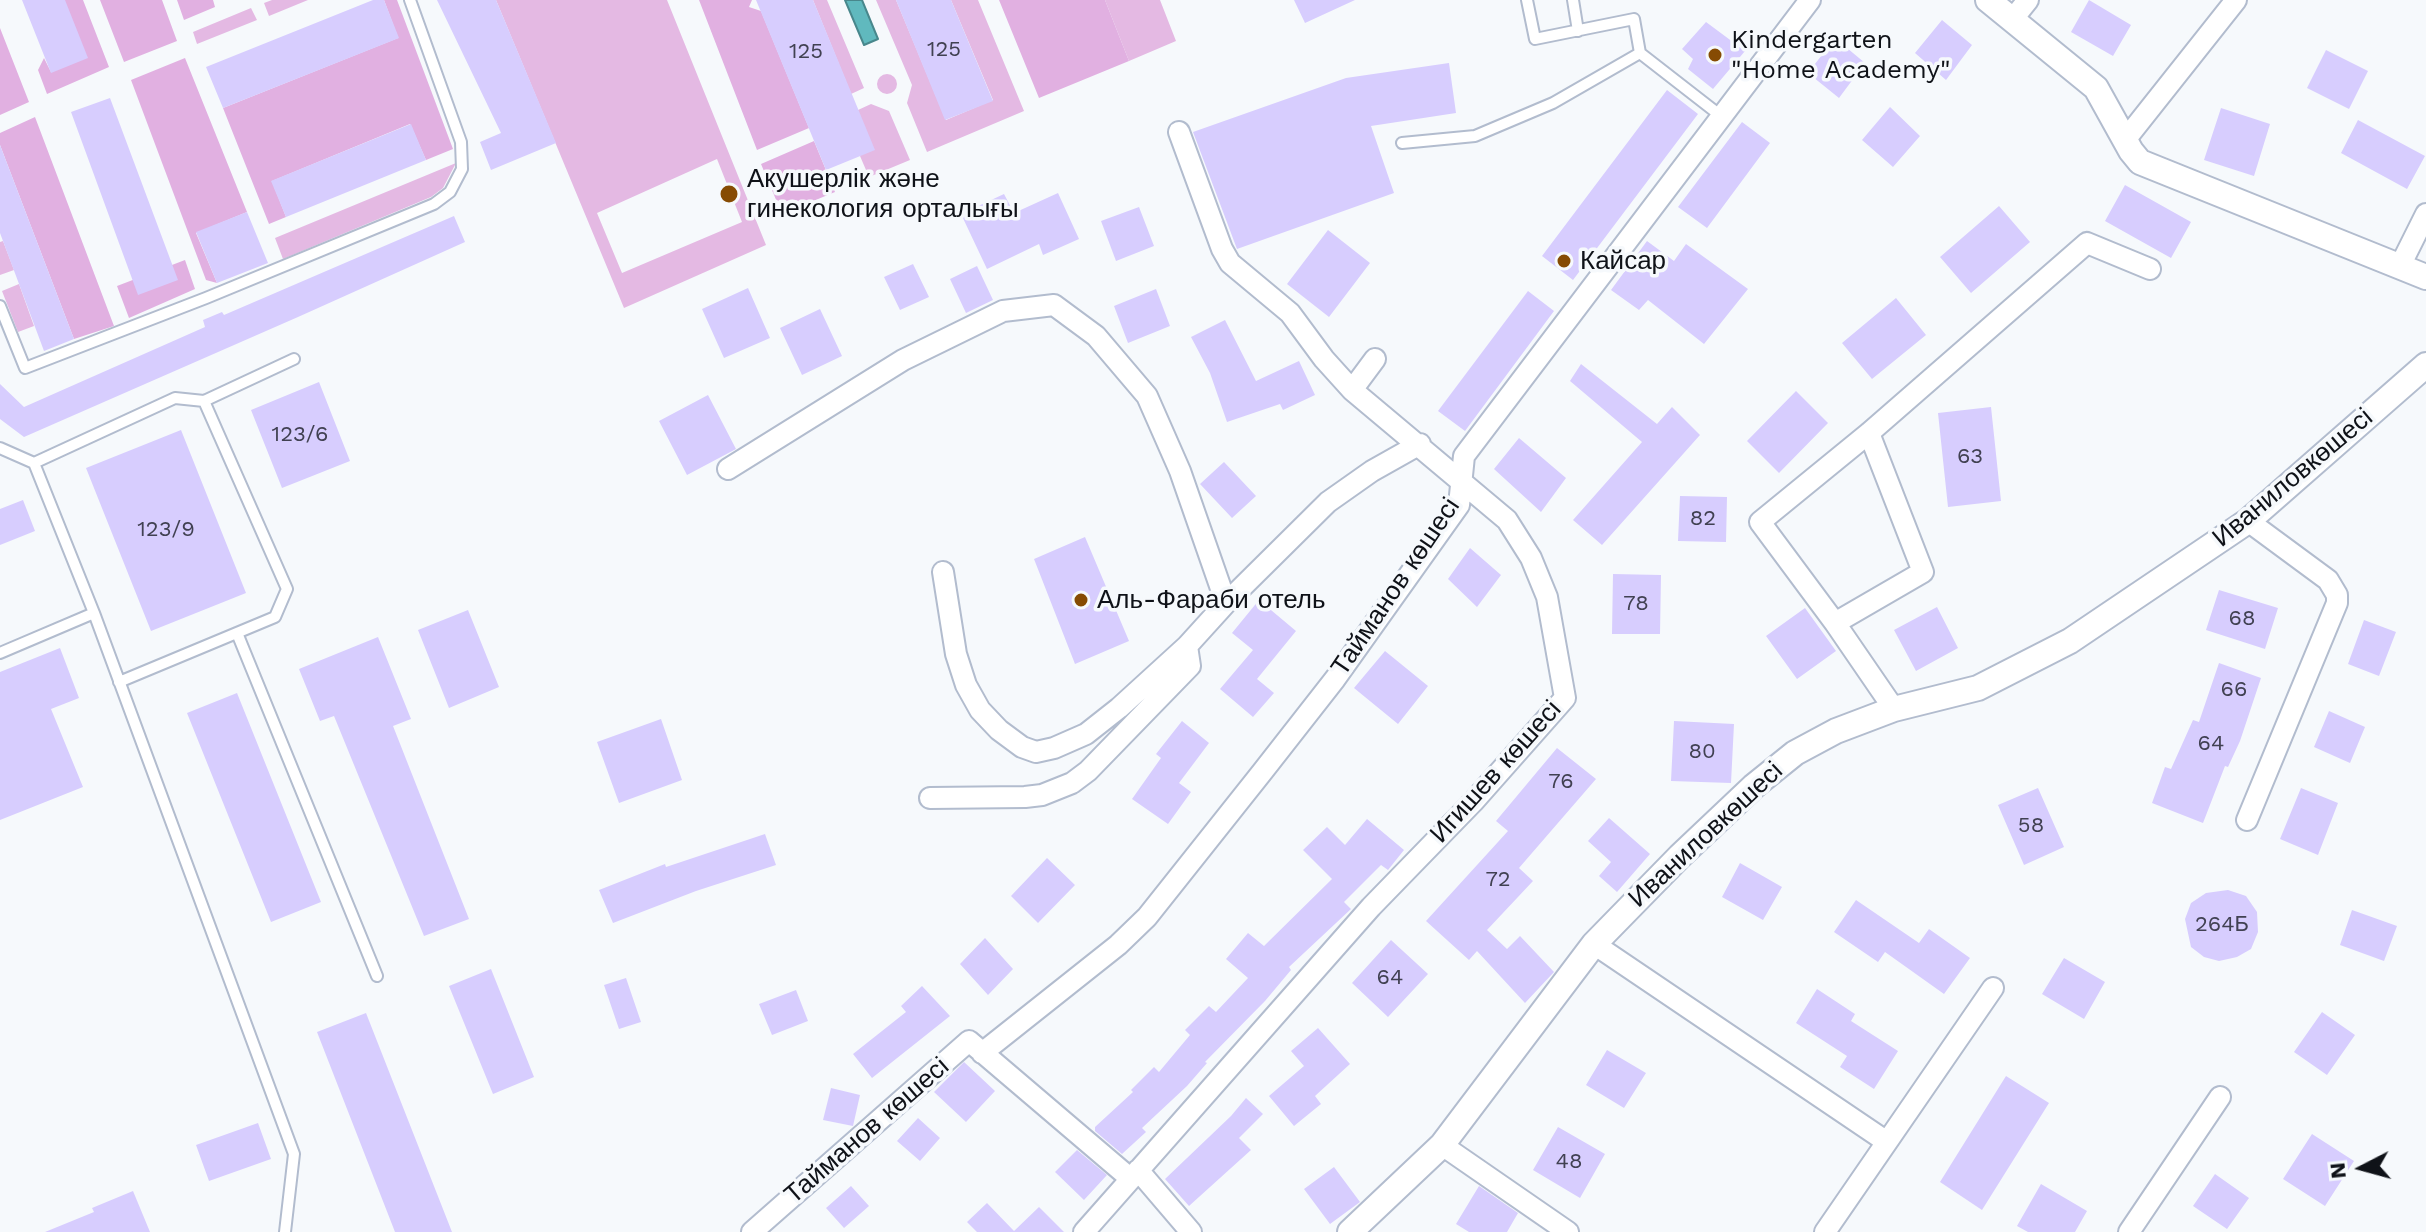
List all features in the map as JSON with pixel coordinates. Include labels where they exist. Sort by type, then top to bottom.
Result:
[{"type":"street","name":"Тайманов көшесі","points":[[982,1053],[1118,945],[1147,917],[1335,679],[1459,505],[1464,456],[1810,0]]},
{"type":"street","points":[[1988,0],[2096,88],[2140,162],[2426,277]]},
{"type":"street","points":[[2012,20],[2028,0]]},
{"type":"street","points":[[2125,140],[2236,0]]},
{"type":"street","name":"Игишев көшесі","points":[[1084,1232],[1371,907],[1473,802],[1565,698],[1547,597],[1531,558],[1507,520],[1352,390],[1290,313],[1230,263],[1179,132]]},
{"type":"street","points":[[2400,266],[2426,214]]},
{"type":"street","points":[[1894,709],[1760,522],[1869,433],[2087,243],[2150,269]]},
{"type":"street","points":[[728,469],[903,360],[1003,311],[1054,305],[1096,336],[1147,396],[1180,471],[1226,603]]},
{"type":"street","points":[[1352,390],[1375,359]]},
{"type":"street","name":"Иваниловкөшесі","points":[[1350,1232],[1442,1145],[1594,944],[1754,786],[1795,753],[1836,731],[1894,709],[1978,688],[2070,641],[2248,521],[2426,365]]},
{"type":"street","points":[[1835,623],[1923,572],[1869,433]]},
{"type":"street","points":[[943,572],[956,654],[966,685],[980,710],[999,730],[1022,747],[1036,752],[1086,734],[1119,708],[1187,646],[1328,502],[1372,471],[1420,444]]},
{"type":"street","points":[[2247,820],[2337,603],[2337,595],[2328,580],[2248,521]]},
{"type":"street","points":[[930,798],[1025,797],[1042,795],[1072,783],[1088,771],[1190,666],[1187,646]]},
{"type":"street","points":[[1594,944],[1887,1142]]},
{"type":"street","points":[[1825,1232],[1993,988]]},
{"type":"street","name":"Тайманов көшесі","points":[[752,1232],[969,1041],[1134,1174],[1191,1232]]},
{"type":"street","points":[[2129,1232],[2220,1097]]},
{"type":"street","points":[[1442,1145],[1568,1232]]},
{"type":"lane","points":[[0,306],[25,368],[434,204],[450,192],[462,169],[461,142],[410,0]]},
{"type":"lane","points":[[1527,0],[1535,39],[1634,19],[1640,53],[1721,116]]},
{"type":"lane","points":[[1573,0],[1578,31]]},
{"type":"lane","points":[[1402,143],[1475,136],[1553,103],[1640,53]]},
{"type":"lane","points":[[34,463],[175,398],[204,401],[294,359]]},
{"type":"lane","points":[[119,682],[275,617],[287,589],[204,401]]},
{"type":"lane","points":[[0,448],[34,463],[94,613],[294,1154],[285,1232]]},
{"type":"lane","points":[[0,653],[94,613]]},
{"type":"lane","points":[[237,633],[377,976]]},
{"type":"shaded area","points":[[65,0],[83,0],[109,67],[47,94],[38,70],[44,58],[51,72]]},
{"type":"shaded area","points":[[100,0],[162,0],[177,41],[124,62]]},
{"type":"shaded area","points":[[177,0],[213,0],[215,7],[184,20]]},
{"type":"shaded area","points":[[272,0],[308,0],[269,16],[264,3]]},
{"type":"shaded area","points":[[384,0],[397,0],[453,149],[426,160],[410,124],[272,181],[286,217],[269,224],[223,108],[398,38]]},
{"type":"shaded area","points":[[496,0],[667,0],[766,245],[624,308]],"holes":[[[717,159],[742,222],[622,273],[597,213]]]},
{"type":"shaded area","points":[[699,0],[752,0],[749,7],[761,11],[809,128],[757,150]]},
{"type":"shaded area","points":[[813,0],[827,0],[864,88],[851,94]]},
{"type":"shaded area","points":[[876,0],[896,0],[946,120],[993,100],[951,0],[978,0],[1024,111],[927,152],[907,103],[912,85]]},
{"type":"shaded area","points":[[999,0],[1105,0],[1129,61],[1039,98]]},
{"type":"shaded area","points":[[1105,0],[1160,0],[1176,41],[1129,61]]},
{"type":"shaded area","points":[[251,8],[257,20],[197,44],[193,32]]},
{"type":"shaded area","points":[[0,28],[29,102],[0,115]]},
{"type":"shaded area","points":[[185,58],[247,212],[196,233],[217,283],[206,280],[131,80]]},
{"type":"shaded area","points":[[883,74],[891,74],[897,84],[891,94],[883,94],[877,88],[877,80]]},
{"type":"shaded area","points":[[871,104],[889,111],[910,160],[869,177],[860,156],[858,110]]},
{"type":"shaded area","points":[[35,117],[114,326],[74,339],[0,145],[0,133]]},
{"type":"shaded area","points":[[814,141],[835,192],[782,214],[761,164]]},
{"type":"shaded area","points":[[456,163],[443,188],[431,197],[283,259],[275,238]]},
{"type":"shaded area","points":[[3,241],[14,270],[0,275],[0,242]]},
{"type":"shaded area","points":[[185,260],[195,289],[129,318],[117,286]]},
{"type":"shaded area","points":[[19,284],[34,326],[18,332],[2,291]]},
{"type":"water","points":[[845,0],[862,0],[878,39],[864,45]]},
{"type":"building","points":[[22,0],[65,0],[88,58],[51,73]]},
{"type":"building","points":[[373,0],[384,0],[399,38],[223,108],[206,67]]},
{"type":"building","points":[[437,0],[496,0],[556,143],[491,170],[480,142],[501,133]]},
{"type":"building","points":[[756,0],[813,0],[875,150],[826,170]]},
{"type":"building","points":[[896,0],[951,0],[993,101],[945,120]]},
{"type":"building","points":[[1294,0],[1355,0],[1305,23]]},
{"type":"building","points":[[2089,0],[2131,25],[2113,56],[2071,32]]},
{"type":"building","points":[[1942,20],[1972,45],[1946,80],[1915,53]]},
{"type":"building","name":"Kindergarten \"Home Academy\"","points":[[1706,22],[1745,51],[1713,89],[1688,69],[1693,59],[1682,49]]},
{"type":"building","points":[[1835,38],[1865,63],[1839,98],[1808,73]]},
{"type":"building","points":[[2326,50],[2368,71],[2349,109],[2307,88]]},
{"type":"building","points":[[1449,63],[1456,113],[1371,126],[1394,193],[1237,249],[1193,132],[1346,78]]},
{"type":"building","points":[[1667,90],[1698,114],[1573,280],[1542,256]]},
{"type":"building","points":[[110,98],[178,280],[138,295],[71,112]]},
{"type":"building","points":[[1890,107],[1920,136],[1893,167],[1862,140]]},
{"type":"building","points":[[2221,108],[2270,124],[2254,176],[2204,160]]},
{"type":"building","points":[[2358,120],[2425,156],[2407,189],[2341,153]]},
{"type":"building","points":[[1742,122],[1770,143],[1707,228],[1678,207]]},
{"type":"building","points":[[411,124],[426,160],[286,217],[271,181]]},
{"type":"building","points":[[0,145],[74,339],[44,351],[0,233]]},
{"type":"building","points":[[2125,185],[2191,222],[2171,258],[2105,221]]},
{"type":"building","points":[[1058,193],[1079,239],[1043,255],[1039,244],[987,269],[961,214],[1004,194],[1014,213]]},
{"type":"building","points":[[1999,206],[2030,242],[1971,293],[1940,257]]},
{"type":"building","points":[[1139,207],[1154,246],[1116,261],[1101,221]]},
{"type":"building","points":[[247,212],[268,263],[217,283],[196,232]]},
{"type":"building","points":[[454,216],[465,242],[298,317],[24,437],[0,419],[0,384],[24,407],[205,327],[203,320],[222,312],[224,315]]},
{"type":"building","points":[[1328,230],[1370,263],[1329,317],[1287,284]]},
{"type":"building","points":[[1647,241],[1674,261],[1686,244],[1748,289],[1704,344],[1648,300],[1639,310],[1611,290]]},
{"type":"building","points":[[913,264],[929,297],[900,310],[884,277]]},
{"type":"building","points":[[977,266],[993,300],[966,313],[950,279]]},
{"type":"building","points":[[748,288],[770,338],[724,358],[702,309]]},
{"type":"building","points":[[1156,289],[1170,326],[1128,343],[1114,306]]},
{"type":"building","points":[[1528,291],[1554,311],[1465,431],[1438,411]]},
{"type":"building","points":[[1896,298],[1926,335],[1872,379],[1842,343]]},
{"type":"building","points":[[820,309],[842,356],[802,375],[780,328]]},
{"type":"building","points":[[1225,320],[1256,381],[1299,361],[1315,395],[1283,410],[1280,404],[1227,422],[1210,373],[1191,337]]},
{"type":"building","points":[[1581,364],[1657,424],[1672,407],[1700,435],[1602,545],[1573,520],[1642,442],[1570,381]]},
{"type":"building","points":[[319,382],[350,461],[282,488],[251,410]]},
{"type":"building","points":[[1796,391],[1828,423],[1779,473],[1747,441]]},
{"type":"building","points":[[708,395],[736,449],[687,475],[659,421]]},
{"type":"building","points":[[1991,407],[2001,501],[1948,507],[1938,413]]},
{"type":"building","points":[[181,430],[246,593],[151,631],[86,468]]},
{"type":"building","points":[[1519,438],[1566,478],[1541,512],[1494,469]]},
{"type":"building","points":[[1224,462],[1256,496],[1232,518],[1200,484]]},
{"type":"building","points":[[1680,496],[1727,497],[1726,542],[1678,541]]},
{"type":"building","points":[[23,500],[35,531],[0,545],[0,509]]},
{"type":"building","name":"Аль-Фараби отель","points":[[1085,537],[1129,641],[1075,664],[1034,559]]},
{"type":"building","points":[[1470,548],[1501,575],[1477,607],[1448,579]]},
{"type":"building","points":[[1613,574],[1661,575],[1660,634],[1612,634]]},
{"type":"building","points":[[2219,590],[2278,608],[2265,649],[2206,630]]},
{"type":"building","points":[[1259,600],[1296,631],[1257,679],[1274,693],[1253,717],[1220,689],[1253,650],[1232,633]]},
{"type":"building","points":[[1937,607],[1958,648],[1916,671],[1894,630]]},
{"type":"building","points":[[1805,608],[1836,651],[1797,679],[1766,636]]},
{"type":"building","points":[[468,610],[499,687],[449,708],[418,630]]},
{"type":"building","points":[[2364,620],[2396,632],[2379,676],[2348,664]]},
{"type":"building","points":[[378,637],[411,719],[393,726],[469,919],[424,936],[334,716],[320,721],[299,669]]},
{"type":"building","points":[[60,648],[79,698],[51,709],[83,787],[0,820],[0,672]]},
{"type":"building","points":[[1385,651],[1428,686],[1398,724],[1354,688]]},
{"type":"building","points":[[2219,663],[2261,678],[2240,741],[2228,767],[2225,766],[2203,823],[2152,803],[2165,767],[2171,769],[2193,720],[2199,722]]},
{"type":"building","points":[[237,693],[321,902],[271,922],[187,713]]},
{"type":"building","points":[[2329,711],[2365,727],[2350,763],[2314,747]]},
{"type":"building","points":[[661,719],[682,780],[619,803],[597,742]]},
{"type":"building","points":[[1182,721],[1209,743],[1179,783],[1191,792],[1168,824],[1132,799],[1161,758],[1156,754]]},
{"type":"building","points":[[1674,721],[1734,724],[1731,783],[1671,781]]},
{"type":"building","points":[[1557,748],[1596,779],[1519,868],[1533,881],[1487,930],[1507,949],[1520,936],[1554,972],[1525,1003],[1477,951],[1469,960],[1426,921],[1508,831],[1496,821]]},
{"type":"building","points":[[2038,788],[2064,847],[2024,865],[1998,805]]},
{"type":"building","points":[[2301,788],[2338,803],[2318,855],[2280,839]]},
{"type":"building","points":[[1609,818],[1650,854],[1617,892],[1599,876],[1611,862],[1588,841]]},
{"type":"building","points":[[1367,819],[1404,850],[1388,870],[1381,865],[1344,902],[1351,909],[1289,967],[1291,970],[1265,1001],[1205,1062],[1187,1086],[1142,1128],[1146,1132],[1122,1154],[1095,1131],[1095,1127],[1133,1092],[1131,1090],[1154,1067],[1159,1072],[1190,1035],[1185,1030],[1209,1006],[1216,1012],[1248,978],[1226,959],[1248,933],[1264,946],[1332,879],[1303,850],[1327,827],[1345,845]]},
{"type":"building","points":[[765,834],[776,865],[613,923],[599,890],[665,864],[666,867]]},
{"type":"building","points":[[1047,858],[1075,885],[1038,923],[1011,896]]},
{"type":"building","points":[[1740,863],[1782,887],[1763,920],[1722,897]]},
{"type":"building","points":[[2228,890],[2246,896],[2257,912],[2258,932],[2251,949],[2237,957],[2219,961],[2204,957],[2191,947],[2185,919],[2191,903],[2206,893]]},
{"type":"building","points":[[1856,900],[1919,943],[1929,929],[1970,958],[1944,994],[1885,952],[1878,962],[1834,932]]},
{"type":"building","points":[[2352,910],[2397,926],[2384,961],[2340,945]]},
{"type":"building","points":[[985,938],[1013,969],[988,995],[960,964]]},
{"type":"building","points":[[1391,940],[1428,974],[1388,1017],[1352,983]]},
{"type":"building","points":[[2064,958],[2105,982],[2084,1019],[2042,994]]},
{"type":"building","points":[[491,969],[534,1077],[493,1094],[449,986]]},
{"type":"building","points":[[626,978],[641,1022],[619,1029],[604,985]]},
{"type":"building","points":[[922,986],[950,1016],[872,1078],[853,1054],[906,1012],[901,1006]]},
{"type":"building","points":[[1817,989],[1855,1014],[1851,1021],[1898,1051],[1874,1089],[1840,1067],[1847,1056],[1796,1023]]},
{"type":"building","points":[[796,990],[808,1021],[772,1035],[759,1004]]},
{"type":"building","points":[[2322,1012],[2355,1035],[2327,1075],[2294,1052]]},
{"type":"building","points":[[366,1013],[452,1232],[395,1232],[317,1032]]},
{"type":"building","points":[[1318,1028],[1350,1064],[1315,1096],[1321,1104],[1294,1126],[1269,1096],[1304,1066],[1291,1051]]},
{"type":"building","points":[[1607,1050],[1646,1073],[1624,1108],[1586,1085]]},
{"type":"building","points":[[964,1062],[995,1091],[966,1122],[934,1092]]},
{"type":"building","points":[[2006,1076],[2049,1103],[1982,1210],[1940,1182]]},
{"type":"building","points":[[831,1088],[860,1095],[853,1126],[823,1120]]},
{"type":"building","points":[[1246,1098],[1263,1114],[1239,1138],[1251,1150],[1189,1206],[1165,1179]]},
{"type":"building","points":[[918,1118],[940,1138],[920,1161],[897,1141]]},
{"type":"building","points":[[258,1123],[271,1159],[209,1181],[196,1145]]},
{"type":"building","points":[[1558,1127],[1605,1154],[1580,1198],[1533,1170]]},
{"type":"building","points":[[2312,1134],[2354,1161],[2325,1206],[2283,1179]]},
{"type":"building","points":[[1077,1150],[1107,1175],[1084,1200],[1055,1172]]},
{"type":"building","points":[[1334,1167],[1360,1202],[1330,1224],[1304,1189]]},
{"type":"building","points":[[2215,1174],[2249,1198],[2227,1229],[2193,1206]]},
{"type":"building","points":[[2041,1184],[2087,1211],[2075,1232],[2028,1232],[2017,1226]]},
{"type":"building","points":[[851,1186],[869,1206],[844,1228],[826,1208]]},
{"type":"building","points":[[1479,1186],[1518,1213],[1507,1232],[1469,1232],[1456,1224]]},
{"type":"building","points":[[133,1191],[150,1232],[45,1232],[94,1212],[92,1208]]},
{"type":"building","points":[[987,1203],[1014,1231],[1039,1207],[1064,1232],[977,1232],[967,1222]]},
{"type":"place","name":"Kindergarten \"Home Academy\"","points":[[1715,55]]},
{"type":"place","name":"Акушерлік және гинекология орталығы","points":[[729,194]]},
{"type":"place","name":"Кайсар","points":[[1564,261]]},
{"type":"place","name":"Аль-Фараби отель","points":[[1081,600]]}]
